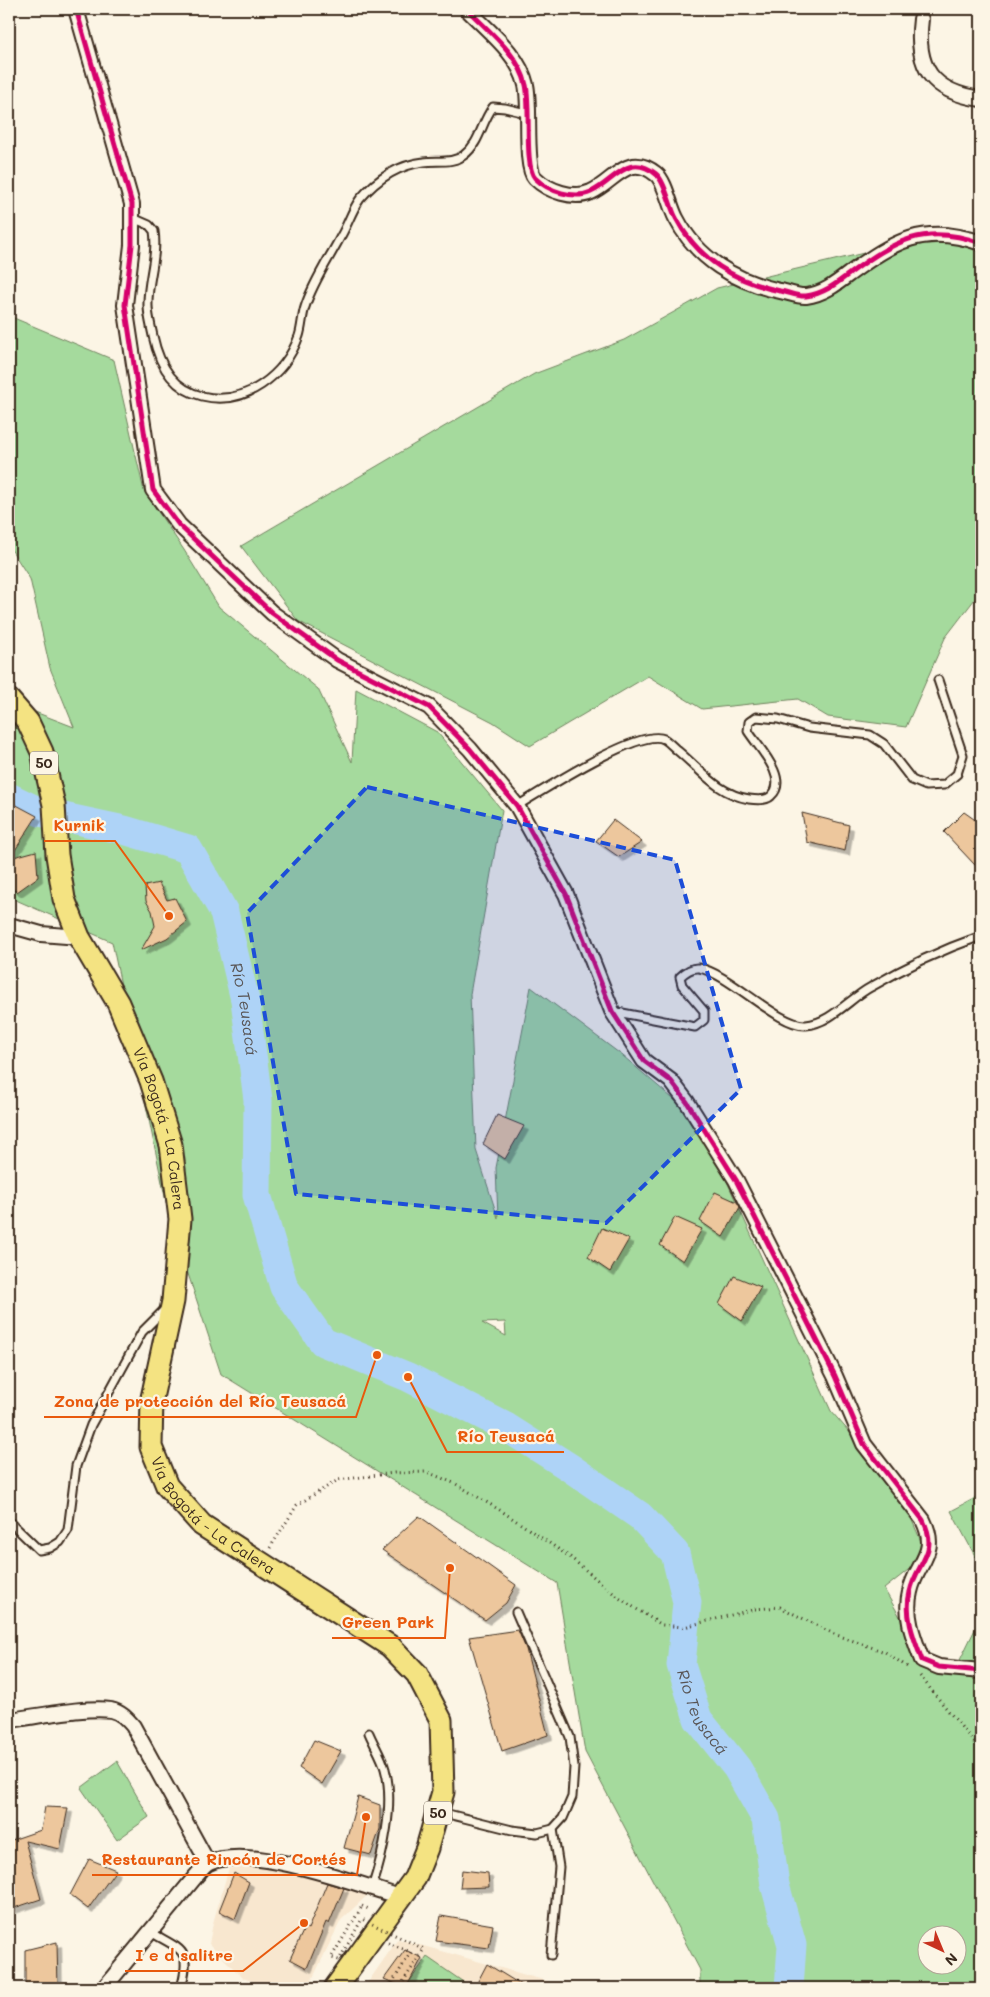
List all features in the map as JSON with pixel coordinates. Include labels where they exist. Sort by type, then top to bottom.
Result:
[{"type":"main road","name":"Vía Bogotá - La Calera","points":[[9,700],[28,722],[42,752],[54,806],[57,855],[64,899],[80,938],[118,1003],[151,1081],[171,1145],[180,1219],[173,1301],[152,1398],[151,1447],[167,1486],[202,1525],[390,1646],[417,1674],[441,1720],[443,1792],[416,1878],[400,1896],[335,1988]]},
{"type":"street","points":[[76,9],[132,204],[133,218],[125,305],[152,490],[179,525],[272,613],[337,660],[430,707],[470,749],[517,806],[566,894],[612,1011],[644,1061],[671,1081],[687,1102],[736,1180],[835,1376],[864,1444],[923,1520],[929,1532],[930,1543],[927,1555],[909,1592],[910,1630],[922,1660],[939,1668],[981,1671]]},
{"type":"street","points":[[466,9],[518,64],[526,85],[530,114],[530,163],[534,177],[545,186],[571,195],[590,193],[619,172],[634,166],[646,166],[659,176],[675,217],[690,242],[722,270],[761,287],[805,296],[831,288],[885,248],[909,238],[936,234],[981,243]]},
{"type":"street","points":[[921,19],[918,37],[922,64],[943,88],[981,99]]},
{"type":"street","points":[[9,925],[41,934],[80,938]]},
{"type":"street","points":[[9,1720],[95,1710],[112,1710],[124,1716],[133,1726],[208,1863]]},
{"type":"street","points":[[104,1988],[149,1931],[208,1863],[219,1859],[262,1860],[319,1872],[400,1896]]},
{"type":"lane","points":[[133,218],[149,225],[154,231],[154,266],[148,305],[153,337],[163,369],[176,384],[190,393],[210,398],[232,396],[267,383],[287,361],[299,335],[305,306],[354,207],[387,173],[402,166],[424,162],[451,161],[463,156],[476,142],[487,115],[493,107],[530,114]]},
{"type":"lane","points":[[517,806],[578,770],[650,736],[663,739],[708,780],[735,797],[756,800],[769,799],[777,791],[778,780],[748,731],[749,722],[756,717],[778,719],[809,728],[870,735],[884,744],[912,780],[926,786],[944,785],[957,774],[963,755],[938,680]]},
{"type":"lane","points":[[612,1011],[695,1027],[704,1020],[704,1011],[682,985],[680,977],[687,970],[699,968],[730,983],[792,1021],[804,1025],[818,1022],[869,987],[981,936]]},
{"type":"lane","points":[[9,1521],[39,1550],[50,1548],[60,1542],[68,1530],[76,1466],[91,1425],[142,1332],[173,1301]]},
{"type":"lane","points":[[438,1811],[512,1830],[537,1833],[553,1829],[563,1818],[572,1797],[574,1766],[570,1737],[516,1612]]},
{"type":"lane","points":[[369,1733],[385,1769],[388,1809],[383,1850],[372,1888]]},
{"type":"lane","points":[[552,1955],[559,1867],[553,1829]]},
{"type":"lane","points":[[149,1931],[180,1950],[186,1957],[187,1966],[181,1988]]},
{"type":"path","points":[[262,1562],[297,1505],[338,1480],[394,1472],[427,1472],[456,1484],[503,1512],[570,1557],[619,1598],[662,1625],[684,1628],[755,1609],[780,1607],[834,1634],[885,1652],[923,1678],[981,1751]]},
{"type":"path","points":[[361,1908],[330,1958],[339,1960],[362,1919],[424,1949],[399,1988]]},
{"type":"path","points":[[390,1988],[411,1952]]},
{"type":"highlighted area","points":[[367,787],[675,860],[741,1089],[606,1223],[296,1194],[247,913]]},
{"type":"shaded area","points":[[272,1865],[373,1890],[341,1920],[308,1988],[273,1988],[243,1978],[209,1944],[229,1868]]},
{"type":"shaded area","points":[[398,1939],[456,1955],[571,1988],[364,1988]]},
{"type":"green space","points":[[974,240],[981,259],[981,591],[945,638],[906,727],[828,717],[798,699],[702,709],[648,676],[530,746],[493,722],[298,621],[241,546],[534,374],[624,340],[717,288],[885,248]]},
{"type":"green space","points":[[9,316],[114,360],[144,491],[184,550],[219,607],[318,689],[352,762],[356,689],[437,732],[502,810],[470,994],[476,1150],[498,1218],[496,1168],[531,987],[623,1056],[700,1122],[831,1411],[898,1488],[927,1555],[884,1589],[926,1662],[981,1675],[981,1988],[700,1988],[700,1970],[585,1752],[557,1583],[221,1374],[169,1216],[112,942],[9,897],[9,702],[74,727],[50,668],[30,579],[9,546]],"holes":[[[505,1322],[506,1336],[482,1323]]]},
{"type":"green space","points":[[981,1495],[981,1567],[951,1511]]},
{"type":"green space","points":[[981,1617],[981,1672],[960,1660]]},
{"type":"green space","points":[[117,1761],[149,1817],[117,1840],[81,1788]]},
{"type":"green space","points":[[427,1957],[472,1988],[405,1988]]},
{"type":"building","points":[[9,801],[37,816],[10,858],[36,851],[38,877],[17,892],[9,886]]},
{"type":"building","points":[[964,812],[981,824],[981,854],[975,865],[944,832]]},
{"type":"building","points":[[802,813],[849,825],[845,851],[807,842]]},
{"type":"building","points":[[613,820],[642,842],[619,857],[596,841]]},
{"type":"building","points":[[159,883],[167,900],[175,898],[187,922],[167,938],[141,950],[155,926],[152,911],[146,901],[145,886]]},
{"type":"building","points":[[497,1115],[524,1126],[505,1159],[483,1144]]},
{"type":"building","points":[[715,1192],[737,1202],[740,1207],[723,1237],[700,1221]]},
{"type":"building","points":[[675,1217],[702,1229],[683,1261],[660,1245]]},
{"type":"building","points":[[602,1228],[629,1239],[610,1272],[588,1257]]},
{"type":"building","points":[[734,1276],[761,1287],[742,1321],[719,1304]]},
{"type":"building","points":[[419,1516],[516,1585],[506,1603],[485,1620],[382,1550]]},
{"type":"building","points":[[518,1630],[526,1649],[548,1735],[502,1751],[469,1637]]},
{"type":"building","points":[[314,1740],[341,1751],[322,1784],[299,1768]]},
{"type":"building","points":[[358,1797],[380,1805],[380,1829],[371,1855],[344,1848]]},
{"type":"building","points":[[45,1807],[68,1808],[60,1849],[25,1841],[41,1899],[11,1909],[9,1841],[41,1830]]},
{"type":"building","points":[[89,1859],[116,1870],[88,1909],[70,1895]]},
{"type":"building","points":[[462,1870],[488,1873],[489,1887],[460,1888]]},
{"type":"building","points":[[234,1873],[249,1882],[235,1919],[219,1911]]},
{"type":"building","points":[[327,1883],[344,1888],[329,1924],[326,1922],[307,1968],[290,1959],[305,1927],[308,1929]]},
{"type":"building","points":[[441,1916],[493,1925],[489,1948],[436,1941]]},
{"type":"building","points":[[57,1942],[58,1988],[25,1988],[25,1950]]},
{"type":"building","points":[[405,1950],[422,1958],[406,1988],[384,1979]]},
{"type":"building","points":[[487,1964],[526,1988],[485,1988],[477,1983]]},
{"type":"waterway","name":"Río Teusacá","points":[[9,797],[40,812],[124,830],[188,849],[224,912],[245,1000],[258,1100],[257,1195],[284,1287],[323,1342],[408,1377],[506,1427],[569,1467],[640,1516],[675,1553],[687,1602],[681,1665],[698,1719],[737,1768],[766,1819],[775,1885],[792,1945],[789,1988]]},
{"type":"cycle path","points":[[76,9],[132,204],[132,245],[125,305],[153,490],[179,525],[272,613],[337,660],[429,707],[470,749],[517,806],[566,894],[612,1011],[644,1061],[671,1081],[687,1102],[736,1180],[835,1376],[864,1444],[923,1520],[928,1532],[928,1550],[913,1582],[908,1601],[911,1627],[922,1660],[939,1667],[981,1671]]},
{"type":"cycle path","points":[[467,9],[510,53],[522,74],[527,95],[530,162],[532,172],[540,183],[562,193],[577,195],[591,192],[629,167],[646,168],[659,177],[676,218],[695,245],[719,266],[748,282],[806,296],[829,288],[881,252],[911,239],[926,235],[943,235],[961,237],[981,243]]},
{"type":"place","name":"Kurnik","points":[[169,916]]},
{"type":"place","name":"Zona de protección del Río Teusacá","points":[[377,1355]]},
{"type":"place","name":"Río Teusacá","points":[[408,1377]]},
{"type":"place","name":"Green Park","points":[[450,1568]]},
{"type":"place","name":"Restaurante Rincón de Cortés","points":[[366,1817]]},
{"type":"place","name":"I e d salitre","points":[[304,1923]]}]
